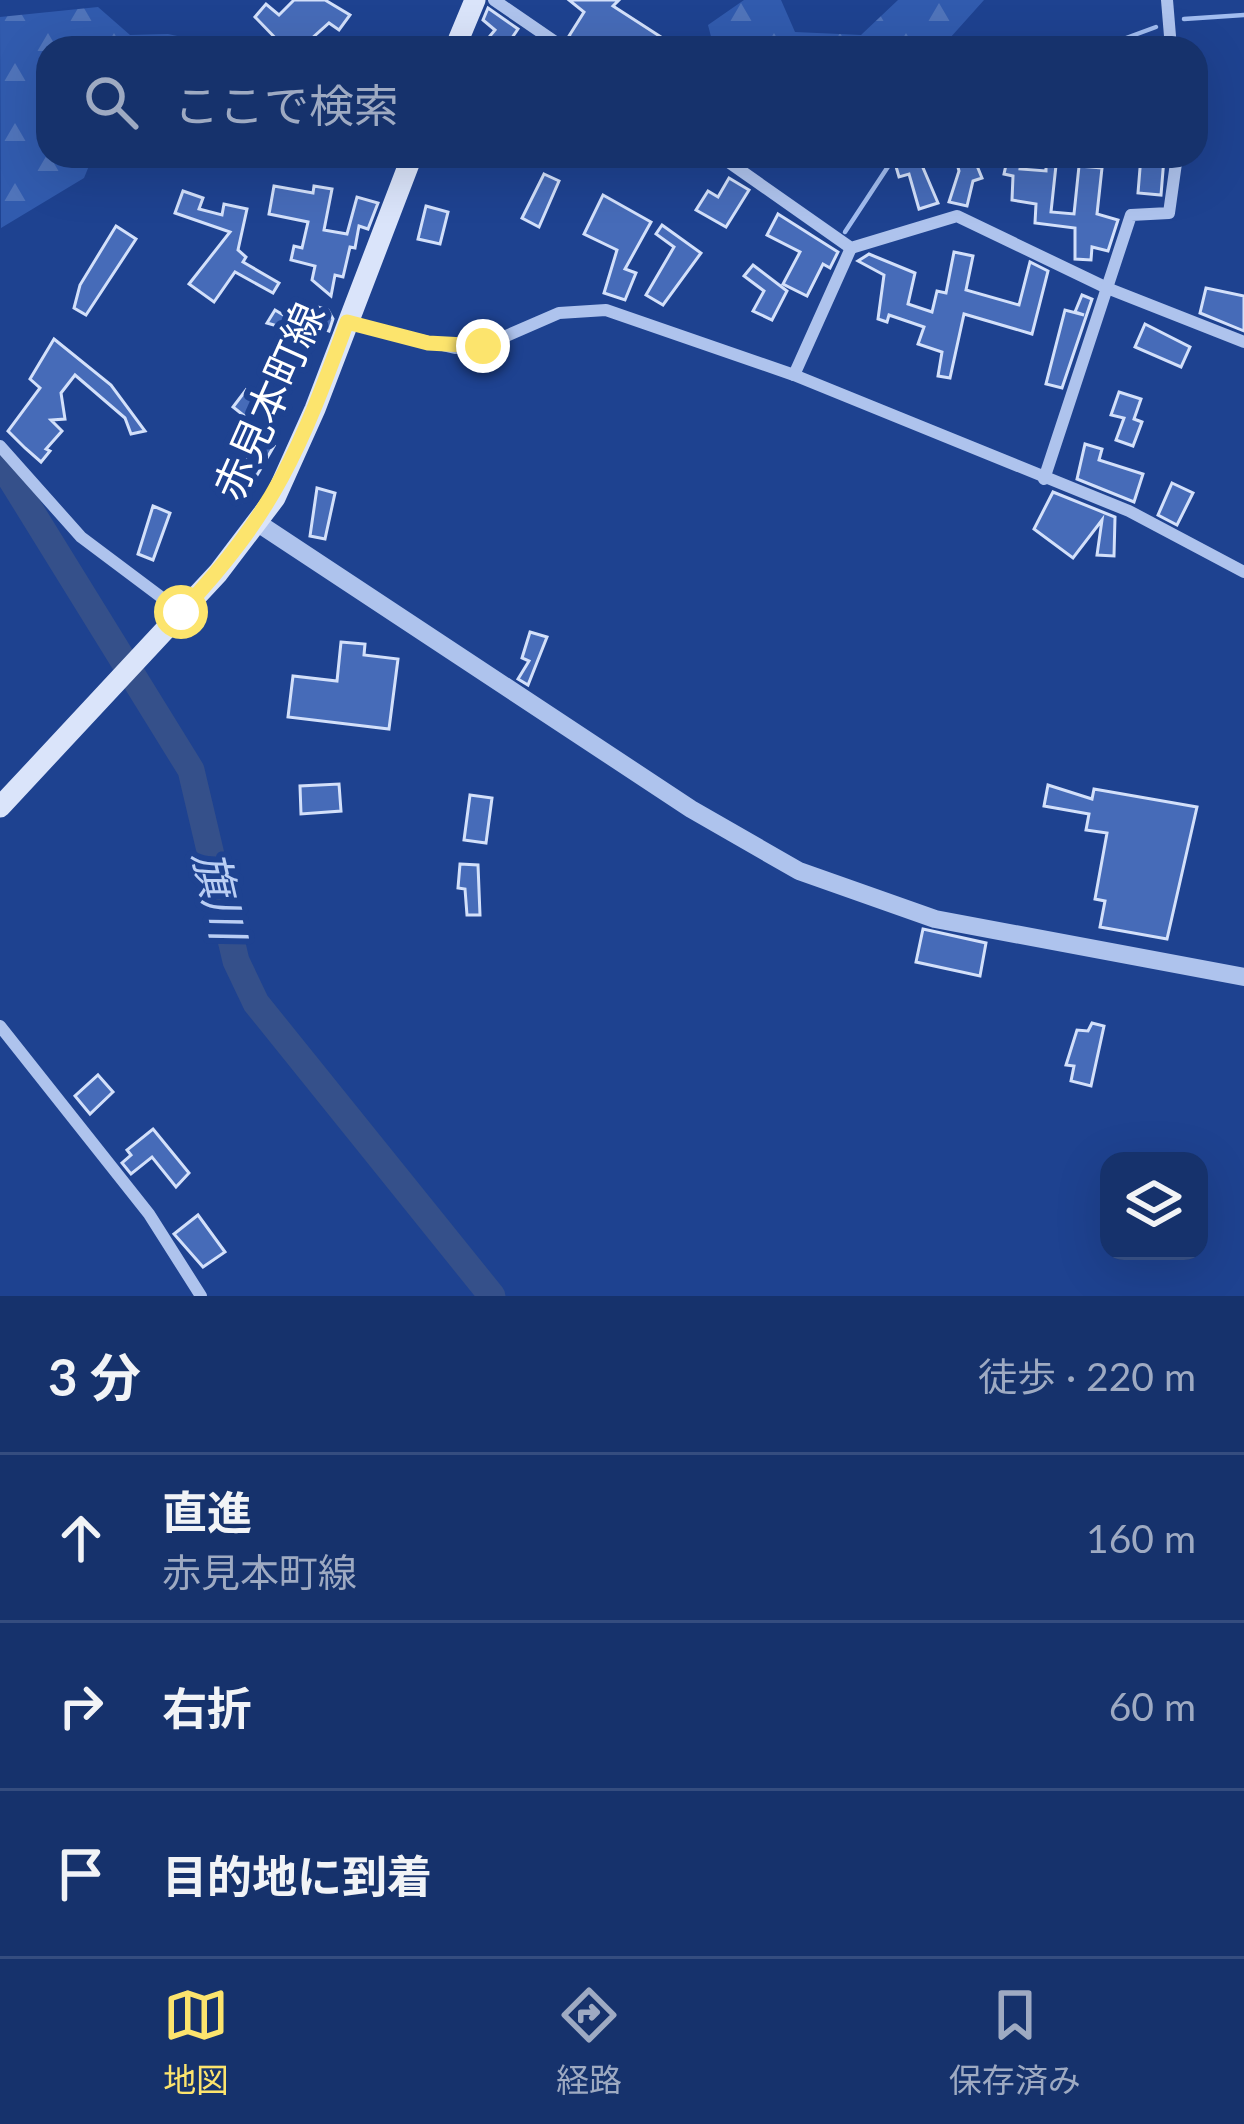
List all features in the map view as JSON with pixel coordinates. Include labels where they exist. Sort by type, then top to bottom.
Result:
[{"type":"main road","points":[[460,36],[475,0]]},
{"type":"main road","name":"赤見本町線","points":[[0,807],[258,524],[296,456],[407,168]]},
{"type":"street","points":[[494,0],[546,36]]},
{"type":"street","points":[[1168,0],[1170,36]]},
{"type":"street","points":[[737,168],[851,248]]},
{"type":"street","points":[[1045,479],[1131,214],[1169,214],[1175,168]]},
{"type":"street","points":[[794,375],[851,248],[956,216],[1107,288],[1244,342]]},
{"type":"street","points":[[347,322],[455,348],[483,346],[559,313],[606,310],[794,375],[1170,529],[1244,572]]},
{"type":"street","points":[[0,446],[81,537],[175,618]]},
{"type":"street","points":[[258,524],[691,809],[799,871],[935,919],[1244,977]]},
{"type":"street","points":[[0,1026],[149,1214],[201,1296]]},
{"type":"green space","points":[[744,0],[781,0],[795,32],[861,35],[898,0],[984,0],[952,36],[711,36],[708,25]]},
{"type":"green space","points":[[98,7],[130,35],[177,36],[36,36],[36,168],[88,168],[84,178],[1,228],[0,17]]},
{"type":"building","points":[[294,0],[325,0],[350,15],[339,30],[329,23],[314,36],[273,36],[255,17],[266,4],[279,15]]},
{"type":"building","points":[[569,0],[619,0],[613,6],[659,36],[569,36],[584,12]]},
{"type":"building","points":[[488,8],[518,29],[513,36],[490,36],[495,30],[483,20]]},
{"type":"building","points":[[896,168],[923,168],[938,203],[919,209],[909,174],[899,177]]},
{"type":"building","points":[[978,168],[982,178],[973,181],[967,206],[949,202],[959,171]]},
{"type":"building","points":[[1005,168],[1056,168],[1051,212],[1074,214],[1079,168],[1102,168],[1097,214],[1118,220],[1108,251],[1092,247],[1091,260],[1075,259],[1075,228],[1035,223],[1036,204],[1012,200],[1013,176],[1004,174]]},
{"type":"building","points":[[1140,168],[1163,168],[1161,195],[1138,193]]},
{"type":"building","points":[[544,174],[559,181],[539,227],[522,218]]},
{"type":"building","points":[[729,178],[749,190],[726,227],[696,210],[708,191],[718,197]]},
{"type":"building","points":[[274,186],[313,193],[314,186],[332,189],[324,230],[347,234],[357,197],[378,203],[368,229],[359,226],[355,248],[350,247],[343,277],[335,275],[331,296],[312,280],[315,266],[291,260],[294,246],[302,248],[308,222],[269,214]]},
{"type":"building","points":[[183,191],[203,198],[199,209],[222,215],[224,204],[247,209],[238,250],[246,257],[243,262],[279,283],[273,293],[235,272],[214,302],[189,284],[230,232],[175,213]]},
{"type":"building","points":[[603,195],[651,222],[625,269],[636,273],[625,300],[604,293],[617,250],[584,234]]},
{"type":"building","points":[[426,206],[448,212],[440,244],[418,239]]},
{"type":"building","points":[[778,214],[838,252],[830,268],[823,264],[807,296],[783,284],[800,252],[767,235]]},
{"type":"building","points":[[662,225],[701,253],[663,305],[646,295],[674,247],[656,234]]},
{"type":"building","points":[[116,226],[136,239],[86,315],[74,308],[80,285]]},
{"type":"building","points":[[954,252],[973,256],[966,290],[1019,305],[1030,262],[1048,271],[1032,334],[964,314],[950,378],[938,376],[942,352],[918,344],[924,327],[889,315],[887,322],[878,319],[884,275],[858,261],[869,254],[915,273],[908,304],[932,312],[937,291],[946,293]]},
{"type":"building","points":[[753,265],[787,291],[772,320],[753,311],[764,291],[744,276]]},
{"type":"building","points":[[1206,288],[1244,296],[1244,331],[1200,313]]},
{"type":"building","points":[[1082,295],[1092,299],[1062,388],[1046,384],[1065,310],[1084,315],[1075,312]]},
{"type":"building","points":[[301,302],[328,310],[333,319],[329,331],[315,326],[312,336],[267,323],[275,310],[295,322]]},
{"type":"building","points":[[1145,324],[1190,347],[1181,367],[1135,347]]},
{"type":"building","points":[[54,339],[111,385],[145,431],[131,434],[125,418],[75,375],[61,393],[65,419],[51,420],[62,431],[41,462],[8,431],[40,388],[30,379]]},
{"type":"building","points":[[246,390],[264,405],[279,398],[285,409],[269,417],[263,407],[252,422],[233,407]]},
{"type":"building","points":[[1119,392],[1141,399],[1134,419],[1142,422],[1133,446],[1116,440],[1124,418],[1111,415]]},
{"type":"building","points":[[256,438],[274,446],[242,501],[223,488],[240,462],[245,465]]},
{"type":"building","points":[[1085,444],[1102,449],[1099,460],[1143,474],[1134,502],[1077,479]]},
{"type":"building","points":[[1172,483],[1193,493],[1177,525],[1158,515]]},
{"type":"building","points":[[317,488],[335,493],[325,539],[310,536]]},
{"type":"building","points":[[1053,492],[1115,517],[1114,556],[1097,555],[1102,520],[1073,558],[1034,529]]},
{"type":"building","points":[[153,506],[170,513],[153,560],[138,554]]},
{"type":"building","points":[[530,632],[547,637],[528,685],[518,679],[529,661],[522,658]]},
{"type":"building","points":[[341,642],[365,644],[364,655],[398,659],[389,729],[288,717],[293,676],[337,681]]},
{"type":"building","points":[[339,784],[341,811],[301,814],[300,786]]},
{"type":"building","points":[[1048,785],[1092,799],[1094,789],[1197,807],[1167,939],[1100,927],[1105,901],[1095,899],[1107,833],[1086,830],[1089,814],[1044,806]]},
{"type":"building","points":[[470,795],[492,798],[486,843],[464,840]]},
{"type":"building","points":[[460,864],[478,865],[480,915],[467,915],[465,889],[458,888]]},
{"type":"building","points":[[923,929],[986,943],[980,976],[916,962]]},
{"type":"building","points":[[1092,1023],[1104,1026],[1091,1086],[1071,1081],[1074,1066],[1066,1065],[1077,1030],[1088,1031]]},
{"type":"building","points":[[98,1075],[113,1092],[90,1114],[75,1096]]},
{"type":"building","points":[[153,1129],[189,1173],[176,1187],[152,1157],[131,1174],[122,1163],[131,1155],[127,1150]]},
{"type":"building","points":[[198,1215],[225,1252],[203,1267],[174,1234]]},
{"type":"waterway","points":[[1184,19],[1244,15]]},
{"type":"waterway","points":[[1132,36],[1156,27]]},
{"type":"waterway","points":[[845,232],[887,168]]},
{"type":"waterway","name":"旗川","points":[[0,461],[191,770],[236,961],[256,1003],[492,1296]]},
{"type":"route","points":[[181,612],[240,548],[275,498],[347,322],[455,348],[483,346]]}]
